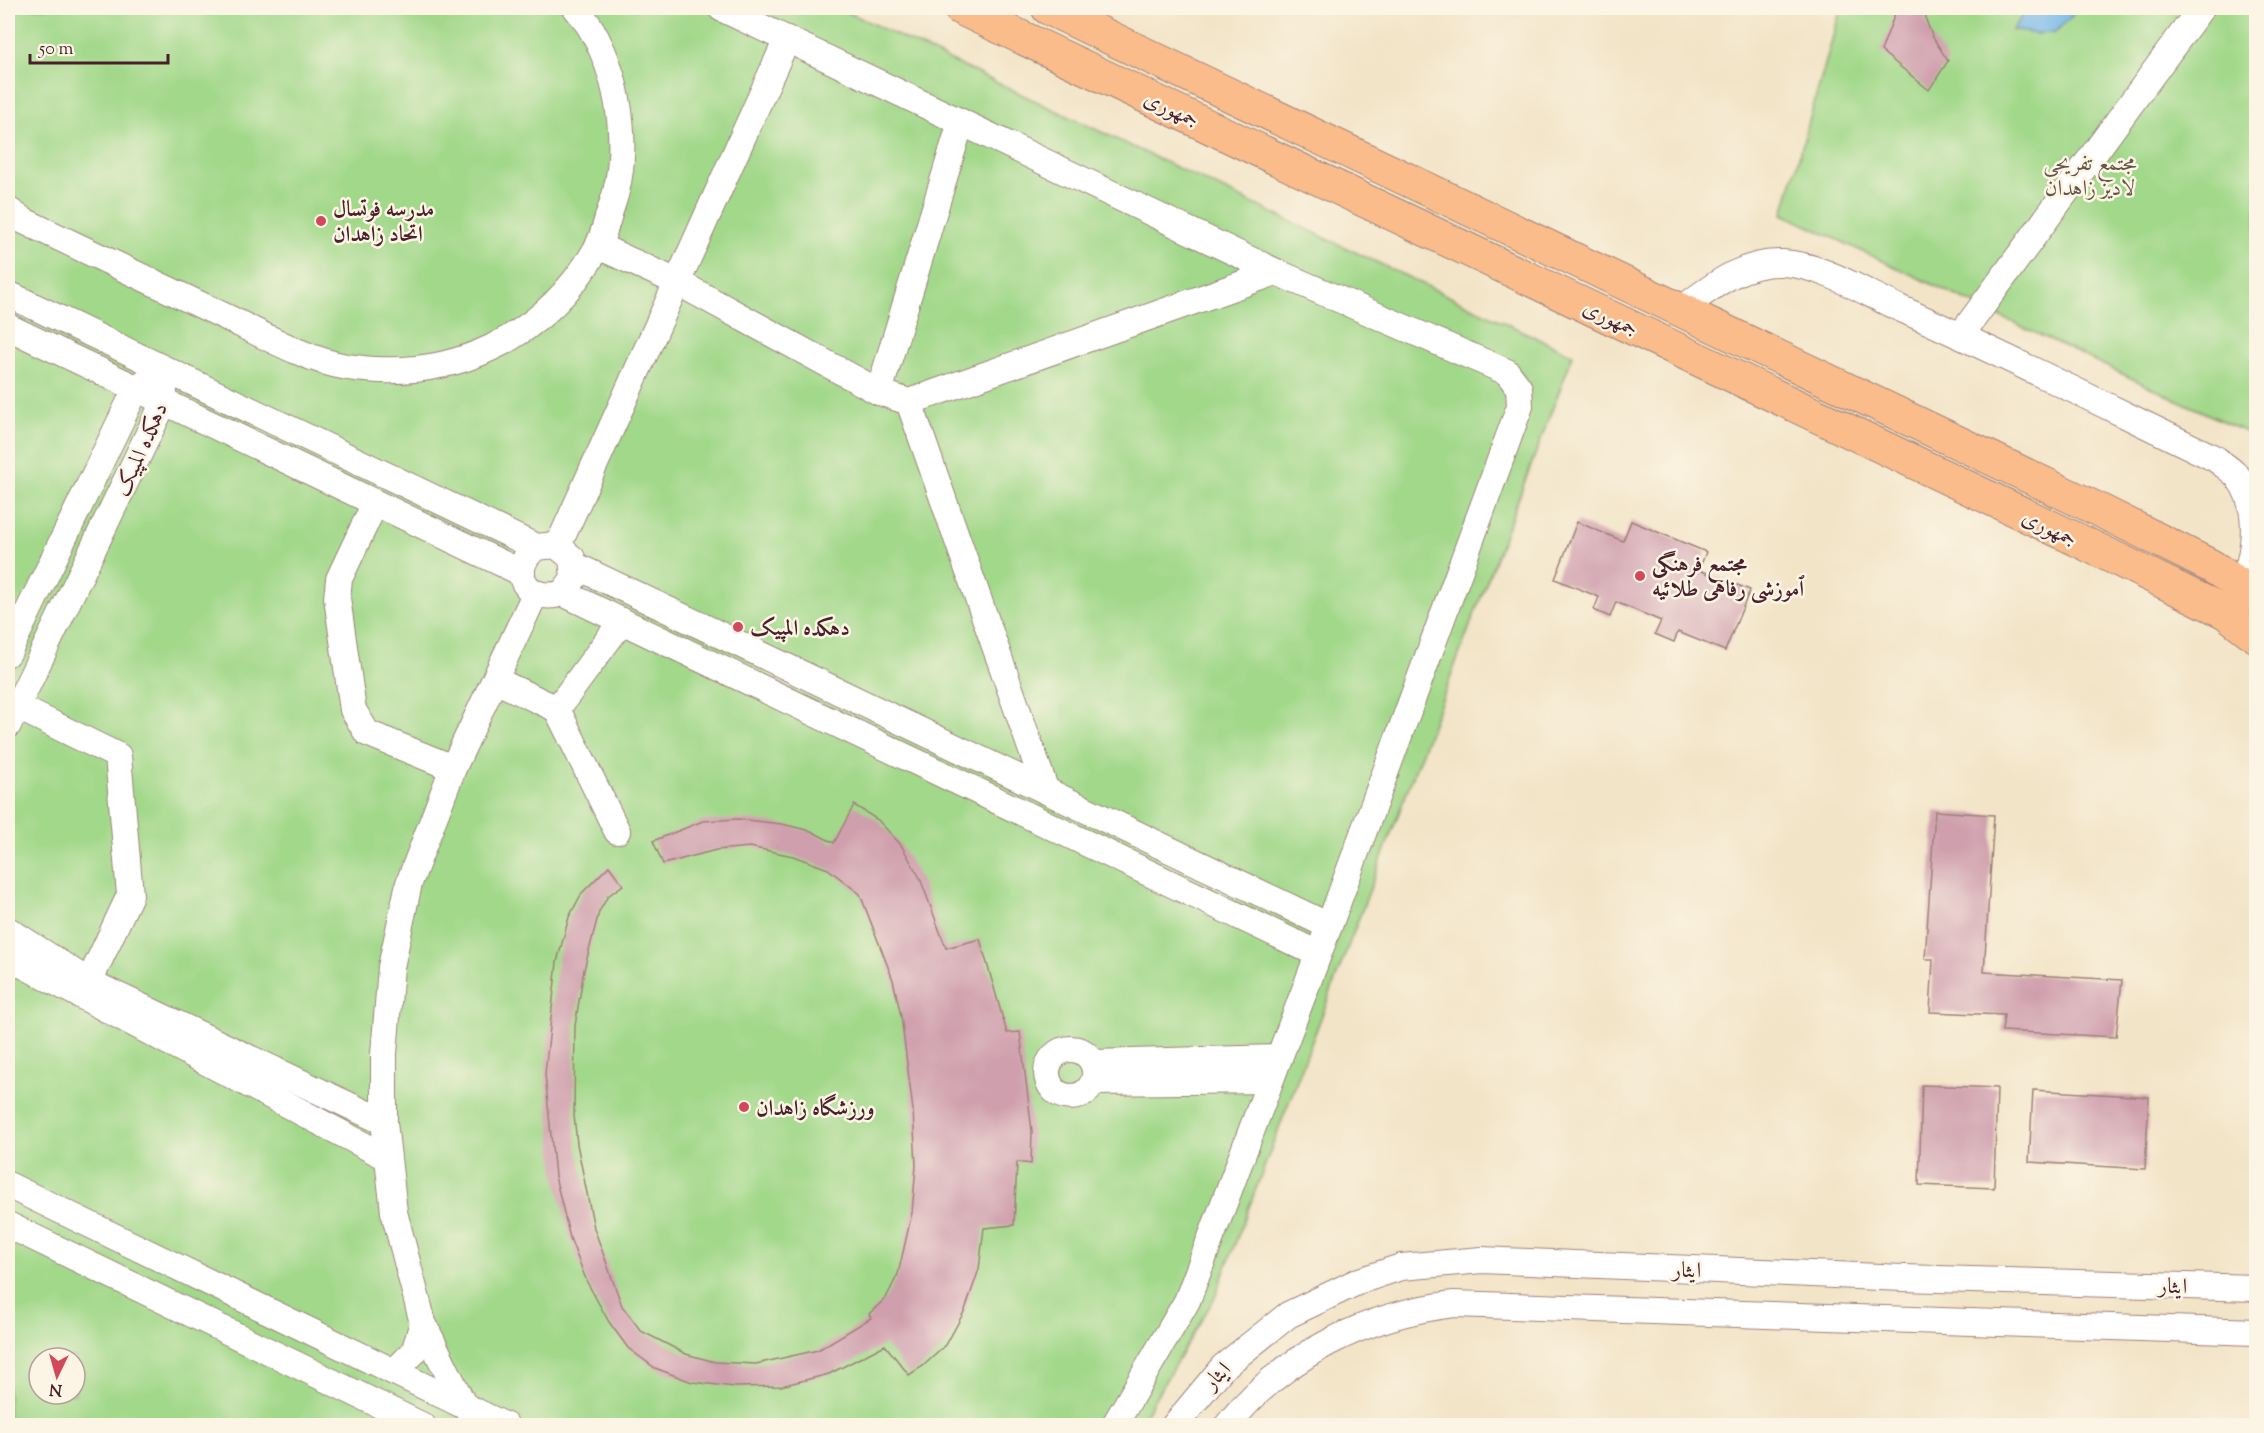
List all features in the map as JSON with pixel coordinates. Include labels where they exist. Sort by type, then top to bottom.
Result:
[{"type":"main road","name":"جمهوری","points":[[960,8],[2241,597]]},
{"type":"main road","name":"جمهوری","points":[[1048,8],[2096,508],[2211,566],[2241,597],[2256,636]]},
{"type":"street","points":[[8,210],[24,221],[289,347],[346,367],[405,371],[465,360],[519,335],[564,296],[598,246],[617,190],[622,130],[611,72],[585,18],[576,8]]},
{"type":"street","points":[[721,8],[1276,272],[1507,372],[1520,388],[1520,406],[1329,926],[1186,1301],[1114,1425]]},
{"type":"street","points":[[1961,335],[2201,8]]},
{"type":"street","points":[[464,1406],[423,1323],[394,1212],[386,1157],[384,1054],[391,967],[409,883],[453,768],[495,680],[528,583],[522,563],[547,546],[677,282],[788,39]]},
{"type":"street","points":[[879,392],[961,122]]},
{"type":"street","points":[[598,246],[677,282],[879,392],[909,402],[1276,272]]},
{"type":"street","points":[[1679,311],[1722,279],[1754,265],[1784,263],[1816,270],[1961,335],[2216,459],[2238,477],[2250,501],[2255,525],[2241,597]]},
{"type":"street","points":[[8,294],[163,369],[547,546],[565,550],[574,565],[574,579],[563,593],[551,597],[375,503],[8,327]]},
{"type":"street","name":"دهکده المپیک","points":[[8,653],[14,630],[136,389],[163,369]]},
{"type":"street","name":"دهکده المپیک","points":[[13,716],[164,402],[163,369]]},
{"type":"street","points":[[909,402],[1046,791]]},
{"type":"street","points":[[375,503],[339,579],[337,598],[353,710],[368,733],[453,768]]},
{"type":"street","points":[[574,565],[1329,926]]},
{"type":"street","points":[[563,593],[1318,954]]},
{"type":"street","points":[[557,709],[622,621]]},
{"type":"street","points":[[495,680],[557,709],[617,831]]},
{"type":"street","points":[[13,716],[117,756],[129,895],[89,982]]},
{"type":"street","points":[[8,930],[89,982],[384,1122]]},
{"type":"street","points":[[8,957],[386,1157]]},
{"type":"street","points":[[1093,1072],[1275,1069]]},
{"type":"street","points":[[8,1185],[506,1425]]},
{"type":"street","points":[[8,1225],[423,1425]]},
{"type":"street","name":"ایثار","points":[[1174,1425],[1223,1367],[1288,1315],[1359,1281],[1401,1267],[1482,1260],[1903,1278],[2256,1288]]},
{"type":"street","name":"ایثار","points":[[1227,1425],[1280,1375],[1309,1354],[1343,1335],[1381,1319],[1418,1308],[1454,1304],[2256,1332]]},
{"type":"street","points":[[394,1372],[414,1352],[423,1323]]},
{"type":"green space","name":"دهکده المپیک","points":[[8,8],[839,8],[1573,355],[1214,1299],[1139,1425],[8,1425]]},
{"type":"green space","name":"مجتمع تفریحی لادیز زاهدان","points":[[1841,8],[2256,8],[2256,437],[1783,214]]},
{"type":"water","points":[[2028,8],[2075,8],[2072,16],[2055,32],[2036,34],[2012,30]]},
{"type":"building","points":[[1897,8],[1925,8],[1926,20],[1932,36],[1948,61],[1929,90],[1881,51]]},
{"type":"building","points":[[1631,521],[1706,552],[1699,570],[1750,590],[1725,651],[1678,632],[1674,642],[1655,634],[1661,621],[1616,602],[1610,617],[1594,610],[1599,597],[1555,579],[1577,522],[1623,541]]},
{"type":"building","points":[[854,805],[878,820],[901,845],[920,878],[946,948],[980,939],[1007,1033],[1020,1032],[1032,1131],[1031,1164],[1017,1162],[1014,1225],[984,1228],[979,1269],[965,1310],[946,1345],[923,1366],[909,1375],[885,1345],[829,1374],[781,1386],[735,1387],[692,1382],[655,1368],[628,1348],[609,1322],[587,1282],[570,1238],[555,1176],[545,1074],[557,962],[569,917],[582,893],[609,866],[623,885],[608,896],[599,912],[584,970],[575,1026],[574,1115],[577,1144],[594,1228],[622,1306],[641,1331],[686,1354],[715,1362],[756,1364],[818,1350],[871,1318],[869,1314],[886,1298],[898,1274],[912,1213],[916,1166],[913,1110],[901,1016],[893,980],[860,894],[828,869],[793,856],[750,847],[716,850],[663,864],[653,841],[703,821],[738,819],[782,824],[811,831],[834,843]]},
{"type":"building","points":[[1935,811],[1994,815],[1984,972],[2122,980],[2116,1037],[2002,1031],[2004,1015],[1930,1012],[1933,959],[1925,959]]},
{"type":"building","points":[[1922,1085],[1997,1088],[1994,1188],[1919,1185]]},
{"type":"building","points":[[2033,1090],[2149,1097],[2145,1169],[2029,1162]]},
{"type":"place","name":"مدرسه فوتسال اتحاد زاهدان","points":[[321,221]]},
{"type":"place","name":"مجتمع فرهنگی ٱموزشی رفاهی طلائیه","points":[[1640,576]]},
{"type":"place","name":"دهکده المپیک","points":[[738,627]]},
{"type":"place","name":"ورزشگاه زاهدان","points":[[744,1107]]}]
